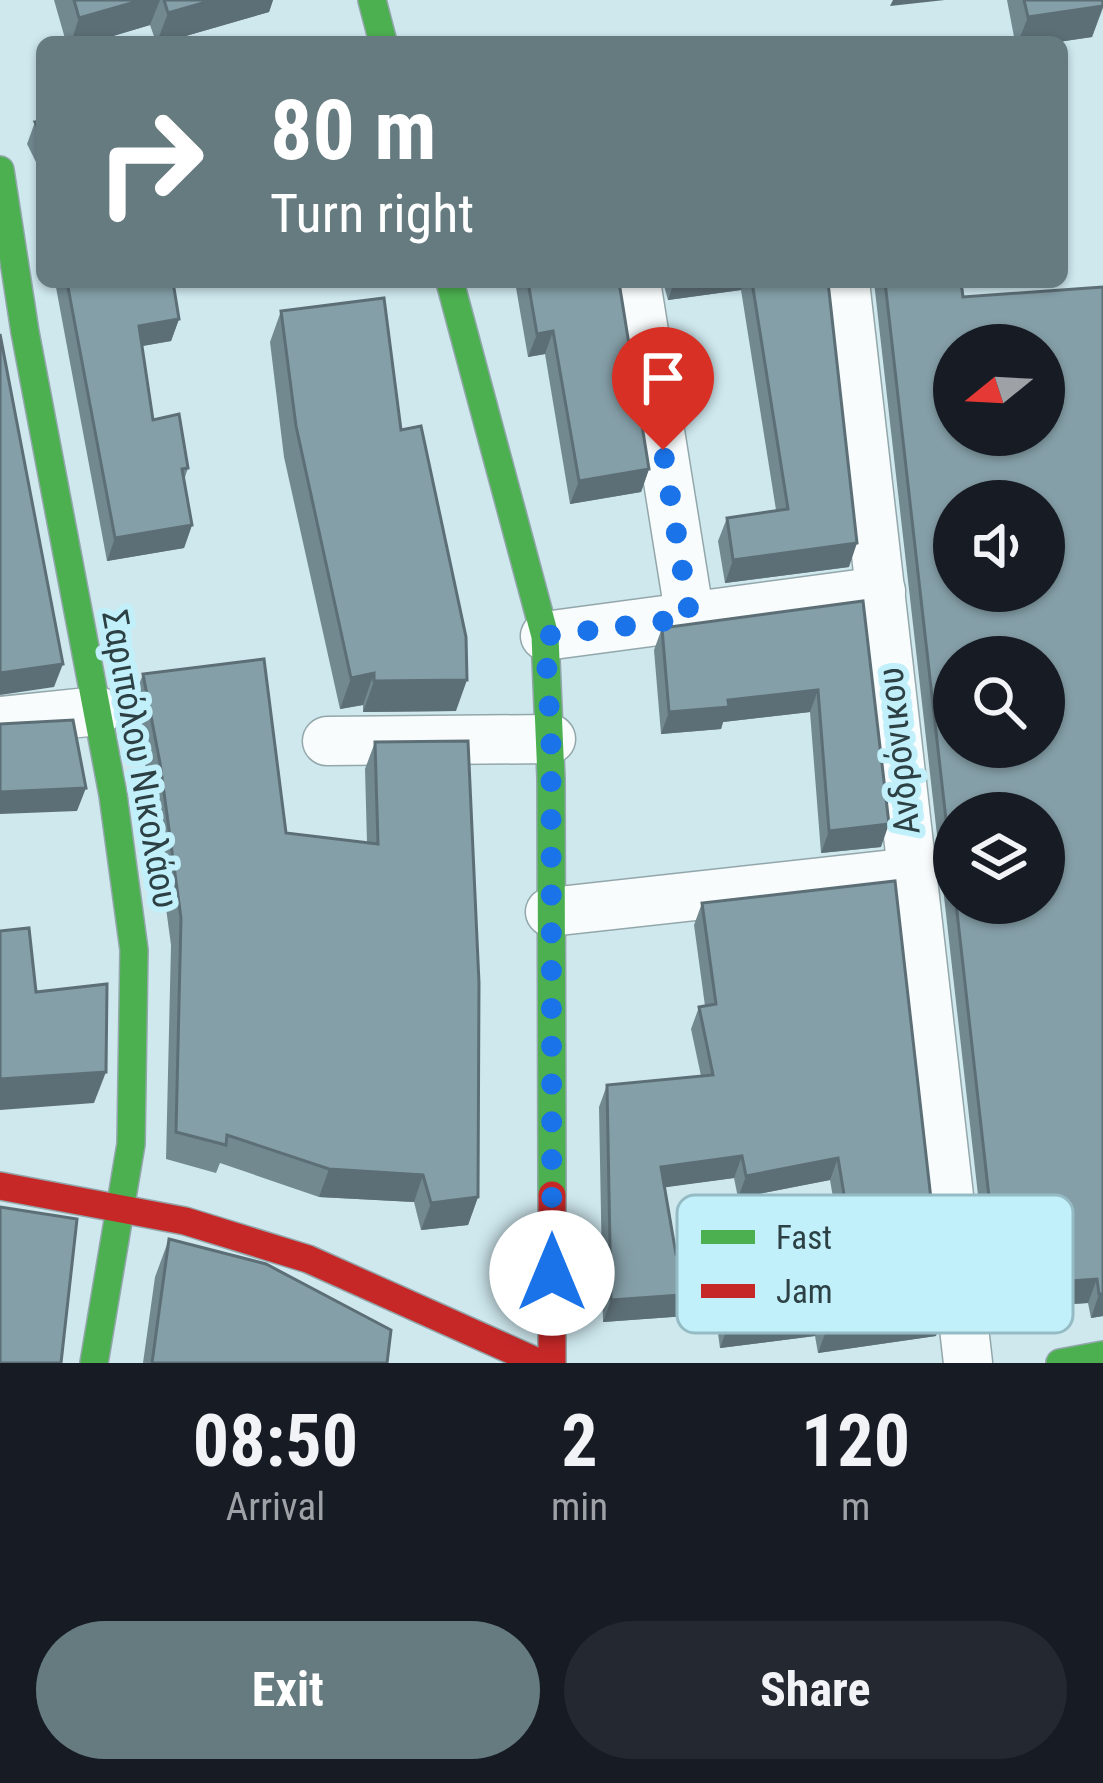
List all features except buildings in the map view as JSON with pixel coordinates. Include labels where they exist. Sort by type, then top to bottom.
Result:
[{"type":"main road","points":[[372,0],[381,36]]},
{"type":"main road","name":"Σαριπόλου Νικολάου","points":[[0,170],[98,711],[134,950],[134,1088],[122,1209],[94,1363]]},
{"type":"main road","points":[[452,288],[545,636],[551,739],[552,1363]]},
{"type":"main road","points":[[0,1186],[184,1221],[308,1259],[540,1363]]},
{"type":"main road","points":[[1060,1363],[1103,1355]]},
{"type":"street","points":[[637,288],[690,618]]},
{"type":"street","name":"Ανδρόνικου","points":[[845,288],[949,1195]]},
{"type":"street","points":[[545,636],[881,591]]},
{"type":"street","points":[[0,722],[98,711]]},
{"type":"street","points":[[327,741],[551,739]]},
{"type":"street","points":[[550,912],[912,872]]},
{"type":"street","name":"Ανδρόνικου","points":[[965,1333],[968,1363]]},
{"type":"traffic: fast","points":[[372,0],[381,36]]},
{"type":"traffic: fast","points":[[0,170],[25,332],[113,795],[134,950],[131,1144],[94,1363]]},
{"type":"traffic: fast","points":[[452,288],[545,636],[551,778],[552,1195]]},
{"type":"traffic: fast","points":[[1060,1363],[1103,1355]]},
{"type":"traffic: jam","points":[[0,1186],[185,1221],[308,1259],[540,1363]]},
{"type":"traffic: jam","points":[[552,1195],[552,1363]]},
{"type":"route","points":[[552,1273],[551,739],[545,636],[690,618],[663,450]]}]
